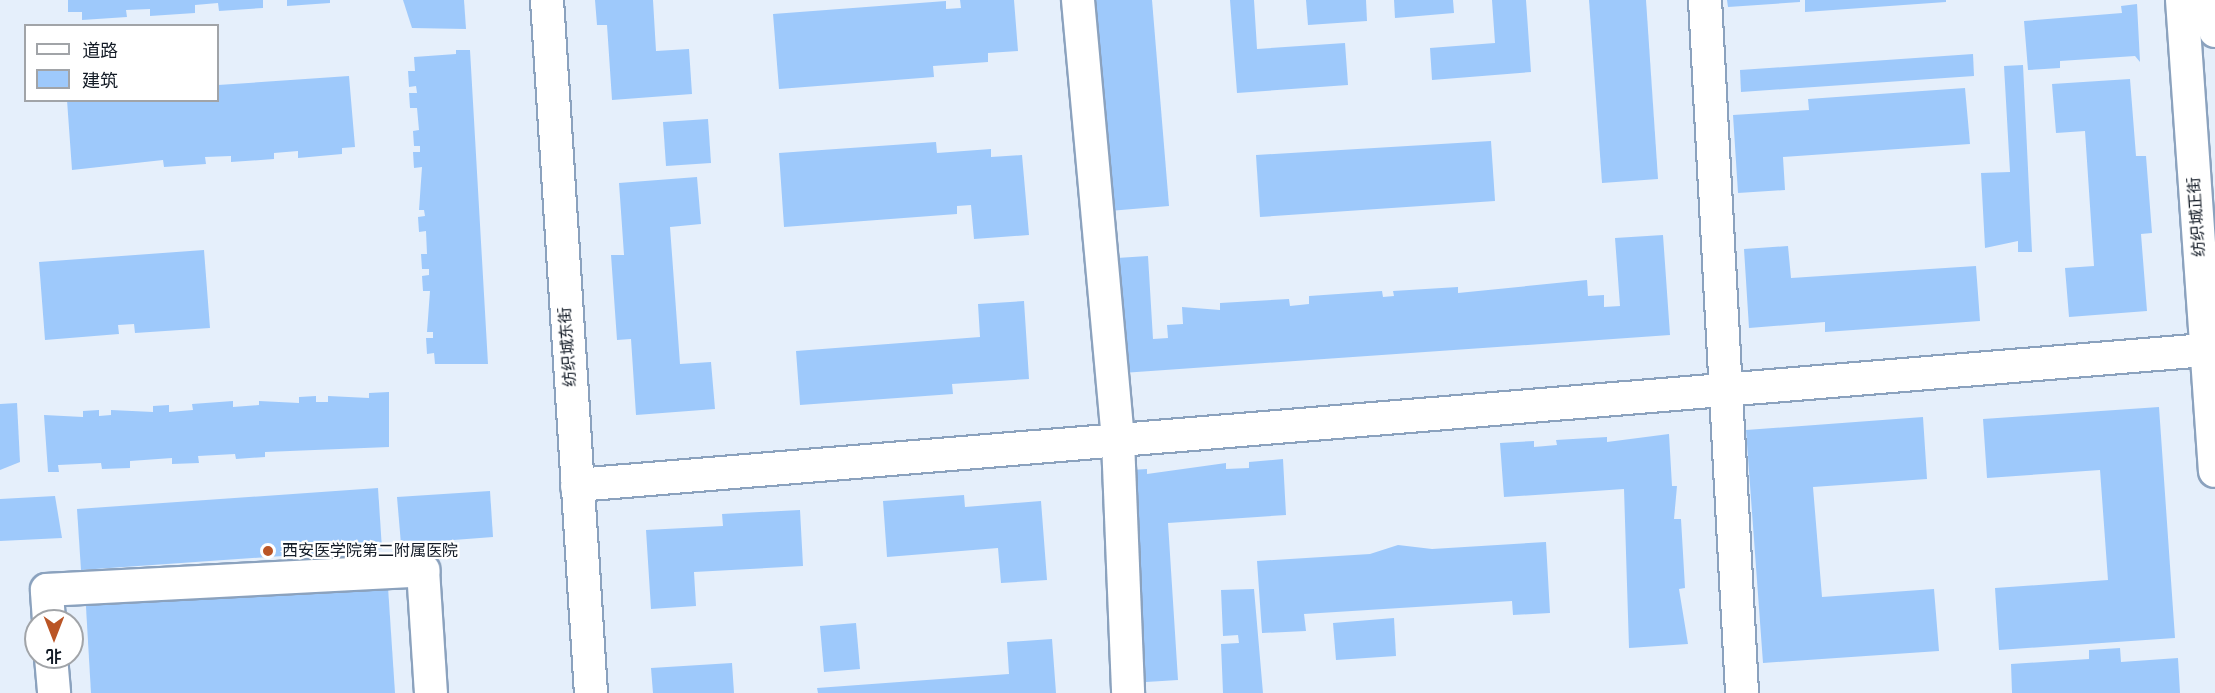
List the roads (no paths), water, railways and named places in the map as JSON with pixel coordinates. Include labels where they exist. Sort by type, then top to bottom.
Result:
[{"type":"street","name":"纺织城东街","points":[[547,0],[591,693]]},
{"type":"street","points":[[1078,0],[1118,441],[1128,693]]},
{"type":"street","points":[[1705,0],[1724,394],[1742,693]]},
{"type":"street","name":"纺织城正街","points":[[2182,0],[2215,471]]},
{"type":"street","points":[[2213,0],[2215,31]]},
{"type":"street","points":[[577,485],[1724,394],[2206,350]]},
{"type":"street","points":[[48,609],[47,590],[423,570],[431,693]]},
{"type":"street","points":[[52,669],[54,693]]},
{"type":"place","name":"西安医学院第二附属医院","points":[[268,551]]}]
